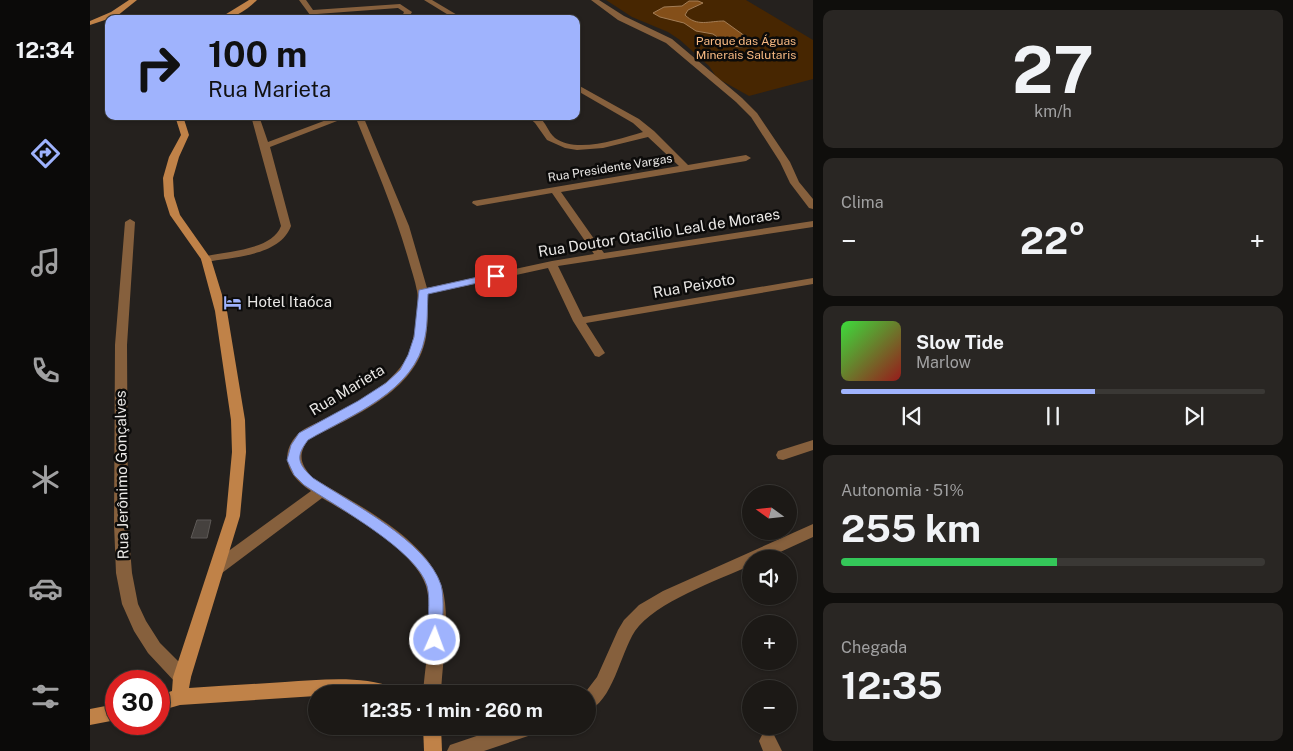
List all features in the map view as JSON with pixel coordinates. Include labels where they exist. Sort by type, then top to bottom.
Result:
[{"type":"main road","points":[[111,15],[134,0]]},
{"type":"main road","points":[[230,15],[254,0]]},
{"type":"main road","points":[[90,23],[105,17]]},
{"type":"main road","points":[[180,698],[182,677],[233,516],[237,485],[238,420],[222,311],[206,259],[174,215],[169,196],[168,178],[174,157],[185,135],[181,120]]},
{"type":"main road","points":[[170,700],[180,698],[308,689]]},
{"type":"main road","points":[[90,718],[105,715]]},
{"type":"main road","points":[[432,735],[433,751]]},
{"type":"street","points":[[302,0],[315,15],[395,6],[407,9],[406,15]]},
{"type":"street","points":[[427,0],[454,15]]},
{"type":"street","points":[[594,0],[621,18],[668,41],[739,100],[754,116],[785,162],[795,183],[813,206]]},
{"type":"street","points":[[580,88],[630,117],[651,133],[686,168]]},
{"type":"street","points":[[206,259],[262,248],[278,240],[285,233],[286,226],[256,120]]},
{"type":"street","points":[[265,146],[335,120]]},
{"type":"street","name":"Rua Marieta","points":[[361,120],[404,226],[422,292],[420,337],[414,355],[404,372],[390,386],[363,404],[303,437],[295,448],[293,460],[298,472],[308,482],[383,530],[409,550],[426,568],[434,587],[436,615],[432,685]]},
{"type":"street","points":[[537,120],[541,123],[546,136],[553,141],[576,147],[606,144],[651,133]]},
{"type":"street","name":"Rua Presidente Vargas","points":[[478,203],[746,158]]},
{"type":"street","points":[[554,189],[600,257]]},
{"type":"street","name":"Rua Jerônimo Gonçalves","points":[[130,222],[121,345],[121,524],[124,573],[130,604],[140,626],[154,648],[182,677]]},
{"type":"street","name":"Rua Doutor Otacilio Leal de Moraes","points":[[422,292],[552,264],[813,224]]},
{"type":"street","points":[[552,264],[579,321],[599,352]]},
{"type":"street","name":"Rua Peixoto","points":[[579,321],[813,281]]},
{"type":"street","points":[[782,455],[813,445]]},
{"type":"street","points":[[217,568],[322,490]]},
{"type":"street","points":[[596,693],[602,686],[626,630],[637,616],[678,592],[813,530]]},
{"type":"street","points":[[456,751],[506,735]]},
{"type":"green space","name":"Parque das Águas Minerais Salutaris","points":[[606,0],[746,0],[813,40],[813,79],[749,96],[717,78],[709,66],[680,40],[668,32],[632,17]]},
{"type":"shaded area","points":[[689,1],[703,3],[688,10],[685,15],[690,19],[703,23],[724,21],[749,39],[749,44],[742,47],[730,46],[713,34],[696,31],[684,23],[660,17],[653,13],[664,7],[682,6]]},
{"type":"building","points":[[197,520],[211,520],[207,538],[191,538]]},
{"type":"place","name":"Hotel Itaóca","points":[[233,302]]},
{"type":"route","points":[[435,640],[434,587],[426,568],[409,550],[383,530],[308,482],[298,472],[293,460],[295,448],[303,437],[315,428],[363,404],[390,386],[404,372],[414,355],[420,337],[422,292],[496,276]]}]
